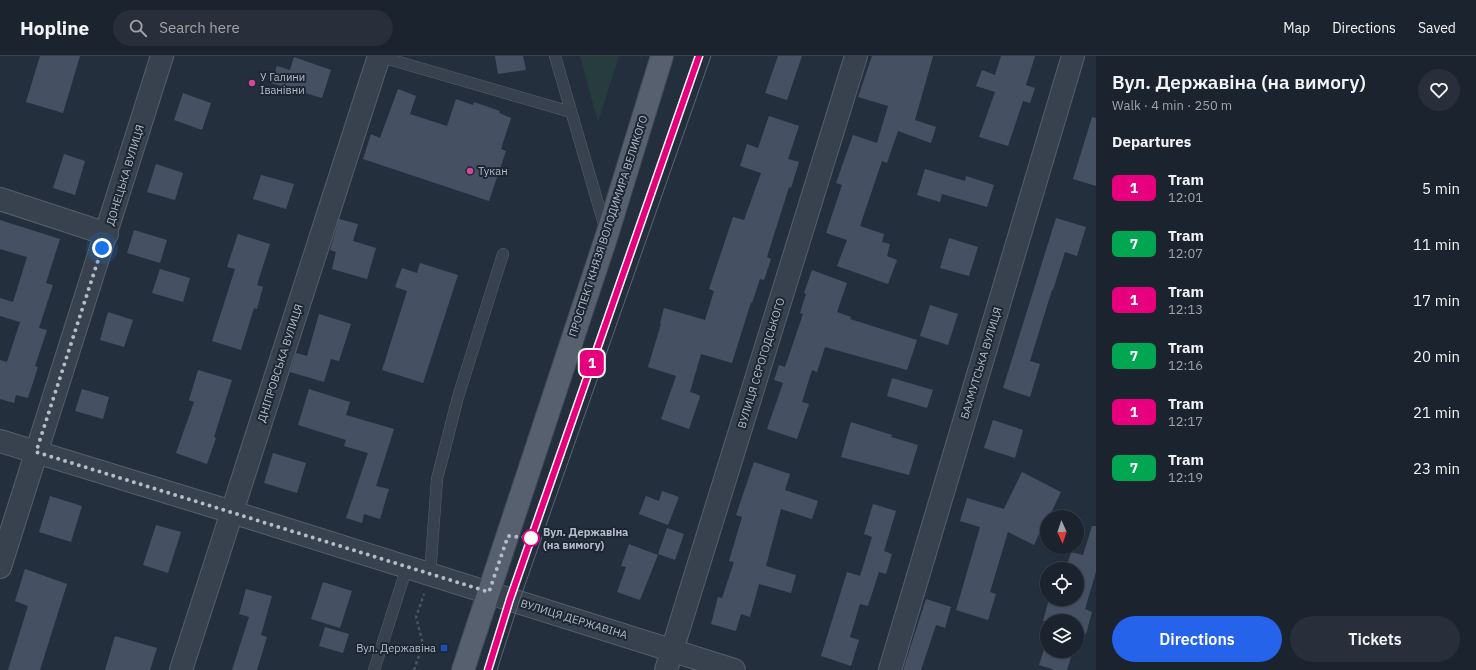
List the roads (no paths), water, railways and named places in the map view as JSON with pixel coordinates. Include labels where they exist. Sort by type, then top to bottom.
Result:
[{"type":"main road","name":"ПРОСПЕКТ КНЯЗЯ ВОЛОДИМИРА ВЕЛИКОГО","points":[[464,670],[607,235],[662,56]]},
{"type":"street","name":"ДОНЕЦЬКА ВУЛИЦЯ","points":[[0,567],[107,234],[162,56]]},
{"type":"street","name":"ДНІПРОВСЬКА ВУЛИЦЯ","points":[[181,670],[378,56]]},
{"type":"street","name":"ВУЛИЦЯ СЄРОГОДСЬКОГО","points":[[669,660],[856,56]]},
{"type":"street","name":"БАХМУТСЬКА ВУЛИЦЯ","points":[[890,670],[1073,56]]},
{"type":"street","points":[[0,199],[107,234]]},
{"type":"street","name":"ВУЛИЦЯ ДЕРЖАВІНА","points":[[0,441],[489,592],[669,660],[734,670]]},
{"type":"lane","points":[[378,56],[571,112]]},
{"type":"lane","points":[[555,56],[607,235]]},
{"type":"lane","points":[[430,574],[436,479],[458,397],[502,254]]},
{"type":"lane","points":[[374,670],[407,567]]},
{"type":"tram line","points":[[488,670],[510,599],[699,56]]},
{"type":"tram line","name":"1","points":[[488,670],[510,599],[699,56]]},
{"type":"tram line","points":[[497,670],[519,602],[711,56]]},
{"type":"place","name":"У Галини Іванівни","points":[[252,83]]},
{"type":"place","name":"Тукан","points":[[470,171]]},
{"type":"place","name":"Вул. Державіна (на вимогу)","points":[[531,538]]},
{"type":"place","name":"Вул. Державіна","points":[[444,648]]}]
